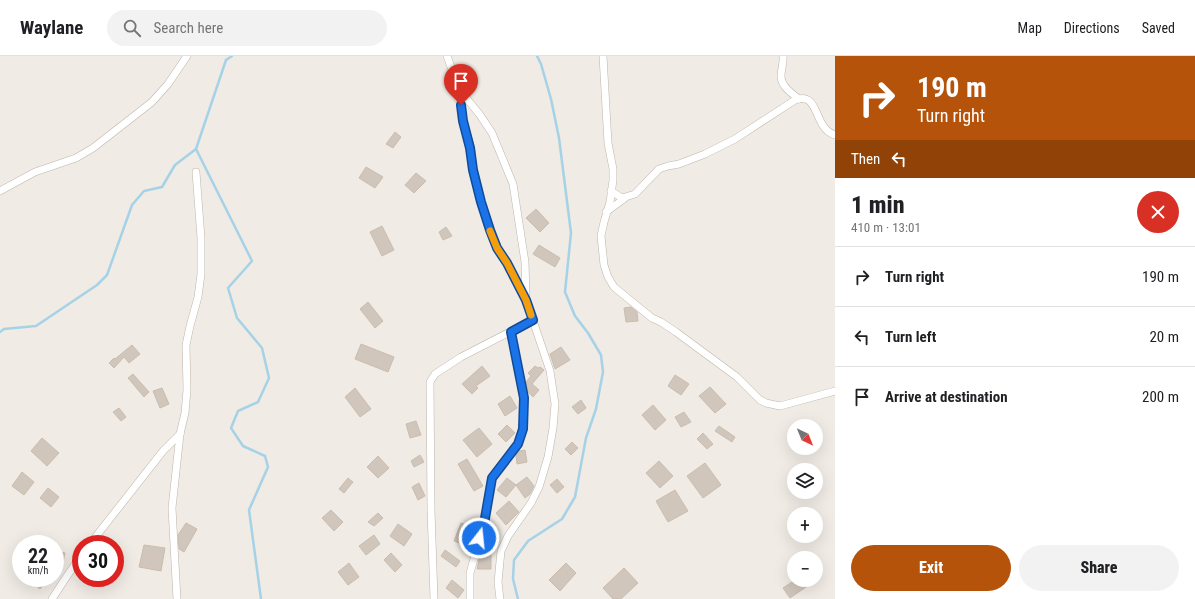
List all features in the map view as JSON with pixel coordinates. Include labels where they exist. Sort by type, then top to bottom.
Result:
[{"type":"street","points":[[0,191],[34,172],[76,158],[93,148],[152,102],[168,84],[187,56]]},
{"type":"street","points":[[447,56],[458,89],[473,170],[483,209],[497,248],[507,263],[526,300],[550,371],[555,404],[548,457],[539,487],[531,503],[508,536],[502,551],[498,582],[500,599]]},
{"type":"street","points":[[603,56],[608,143],[613,168],[613,180],[610,202],[606,212],[601,236],[604,265],[608,277],[614,287],[652,318],[676,332],[737,377],[760,400],[766,403],[780,406],[835,390]]},
{"type":"street","points":[[783,56],[782,83],[799,99]]},
{"type":"street","points":[[458,89],[480,115],[492,133],[513,184],[525,262],[526,300]]},
{"type":"street","points":[[606,212],[625,198],[639,191],[659,169],[679,164],[729,142],[799,99],[805,98],[812,102],[824,129],[830,134],[835,135]]},
{"type":"street","points":[[177,599],[172,508],[180,434],[186,406],[186,345],[198,297],[201,274],[201,238],[196,172]]},
{"type":"street","points":[[611,191],[622,198],[625,198]]},
{"type":"street","points":[[434,599],[431,510],[430,382],[435,374],[462,357],[533,320]]},
{"type":"street","points":[[470,599],[470,573],[484,524],[492,478],[518,444],[523,429],[524,398],[511,332]]},
{"type":"street","points":[[97,535],[163,451],[180,434]]},
{"type":"street","points":[[52,599],[72,569]]},
{"type":"building","points":[[395,132],[401,137],[393,148],[386,144]]},
{"type":"building","points":[[366,167],[383,177],[375,188],[359,178]]},
{"type":"building","points":[[416,173],[426,181],[414,193],[405,185]]},
{"type":"building","points":[[536,209],[549,223],[540,232],[526,218]]},
{"type":"building","points":[[382,226],[394,250],[382,256],[370,232]]},
{"type":"building","points":[[446,227],[452,236],[443,240],[439,232]]},
{"type":"building","points":[[539,245],[560,258],[555,267],[533,254]]},
{"type":"building","points":[[368,302],[383,321],[375,328],[360,309]]},
{"type":"building","points":[[631,307],[637,312],[638,321],[626,322],[624,308]]},
{"type":"building","points":[[361,344],[394,357],[388,372],[355,359]]},
{"type":"building","points":[[132,345],[140,354],[129,363],[124,357],[114,368],[109,363],[114,358],[115,359]]},
{"type":"building","points":[[561,347],[570,360],[555,369],[550,354]]},
{"type":"building","points":[[482,366],[490,376],[476,386],[478,388],[472,394],[462,384]]},
{"type":"building","points":[[535,366],[544,370],[532,384],[539,390],[533,397],[528,392],[526,382],[531,376],[528,373]]},
{"type":"building","points":[[133,374],[149,392],[144,397],[128,378]]},
{"type":"building","points":[[675,375],[689,384],[681,395],[668,386]]},
{"type":"building","points":[[710,387],[726,404],[715,413],[699,396]]},
{"type":"building","points":[[162,388],[169,404],[160,408],[153,391]]},
{"type":"building","points":[[355,388],[371,409],[360,417],[345,397]]},
{"type":"building","points":[[510,396],[517,408],[505,416],[498,404]]},
{"type":"building","points":[[581,400],[586,408],[578,414],[572,407]]},
{"type":"building","points":[[653,405],[666,420],[655,430],[642,415]]},
{"type":"building","points":[[119,408],[126,417],[121,421],[113,412]]},
{"type":"building","points":[[684,412],[691,422],[681,427],[675,417]]},
{"type":"building","points":[[416,421],[421,435],[410,438],[406,424]]},
{"type":"building","points":[[507,425],[515,433],[506,442],[498,434]]},
{"type":"building","points":[[719,426],[735,437],[732,442],[715,431]]},
{"type":"building","points":[[479,428],[492,444],[477,457],[463,440]]},
{"type":"building","points":[[703,433],[713,444],[707,449],[697,439]]},
{"type":"building","points":[[42,438],[59,453],[47,466],[31,451]]},
{"type":"building","points":[[572,442],[578,448],[571,455],[565,449]]},
{"type":"building","points":[[525,450],[527,462],[517,464],[516,455],[519,451]]},
{"type":"building","points":[[420,455],[424,462],[414,467],[411,461]]},
{"type":"building","points":[[378,456],[389,468],[378,478],[367,467]]},
{"type":"building","points":[[467,459],[483,486],[474,491],[458,464]]},
{"type":"building","points":[[659,461],[673,476],[660,488],[646,473]]},
{"type":"building","points":[[705,463],[721,485],[703,498],[687,476]]},
{"type":"building","points":[[22,472],[34,482],[24,495],[12,486]]},
{"type":"building","points":[[527,477],[534,486],[530,494],[525,498],[516,485]]},
{"type":"building","points":[[348,478],[353,482],[344,493],[339,489]]},
{"type":"building","points":[[507,478],[516,485],[506,497],[497,490]]},
{"type":"building","points":[[557,479],[564,487],[557,493],[550,485]]},
{"type":"building","points":[[419,483],[425,496],[418,500],[412,487]]},
{"type":"building","points":[[48,488],[59,497],[51,507],[40,498]]},
{"type":"building","points":[[675,490],[688,511],[668,522],[656,501]]},
{"type":"building","points":[[509,501],[519,512],[506,525],[496,513]]},
{"type":"building","points":[[331,510],[343,522],[334,531],[322,518]]},
{"type":"building","points":[[378,513],[383,518],[374,526],[368,522]]},
{"type":"building","points":[[186,523],[197,529],[184,552],[179,549],[178,535]]},
{"type":"building","points":[[461,523],[477,529],[470,547],[454,541]]},
{"type":"building","points":[[398,524],[412,534],[404,546],[390,536]]},
{"type":"building","points":[[374,535],[380,544],[366,555],[359,546]]},
{"type":"building","points":[[144,545],[165,548],[161,571],[139,567]]},
{"type":"building","points":[[445,550],[460,561],[456,567],[441,556]]},
{"type":"building","points":[[391,553],[402,565],[395,572],[384,560]]},
{"type":"building","points":[[480,555],[491,555],[491,569],[477,569]]},
{"type":"building","points":[[349,563],[359,577],[348,585],[338,572]]},
{"type":"building","points":[[566,563],[576,573],[560,591],[549,580]]},
{"type":"building","points":[[624,568],[638,583],[621,599],[613,599],[603,588]]},
{"type":"building","points":[[452,580],[464,590],[458,598],[446,588]]},
{"type":"building","points":[[787,585],[787,587],[806,587],[790,598],[783,588]]},
{"type":"waterway","points":[[232,56],[226,60],[196,149],[252,261],[228,288],[237,318],[262,348],[269,378],[258,402],[238,411],[231,428],[243,446],[265,456],[268,467],[249,510],[261,599]]},
{"type":"waterway","points":[[518,599],[513,579],[514,560],[528,541],[562,519],[575,497],[586,438],[596,409],[603,372],[601,355],[588,333],[575,316],[565,292],[571,233],[559,138],[551,99],[541,64],[537,56]]},
{"type":"waterway","points":[[0,332],[4,329],[36,326],[97,285],[107,275],[132,205],[144,191],[162,187],[175,165],[196,149]]},
{"type":"slow traffic","points":[[490,231],[497,248],[507,263],[526,300],[531,315]]},
{"type":"route","points":[[461,105],[473,170],[490,230],[497,248],[507,263],[526,300],[533,320],[511,332],[524,398],[523,429],[518,444],[498,468],[492,478],[484,524],[479,538]]}]
